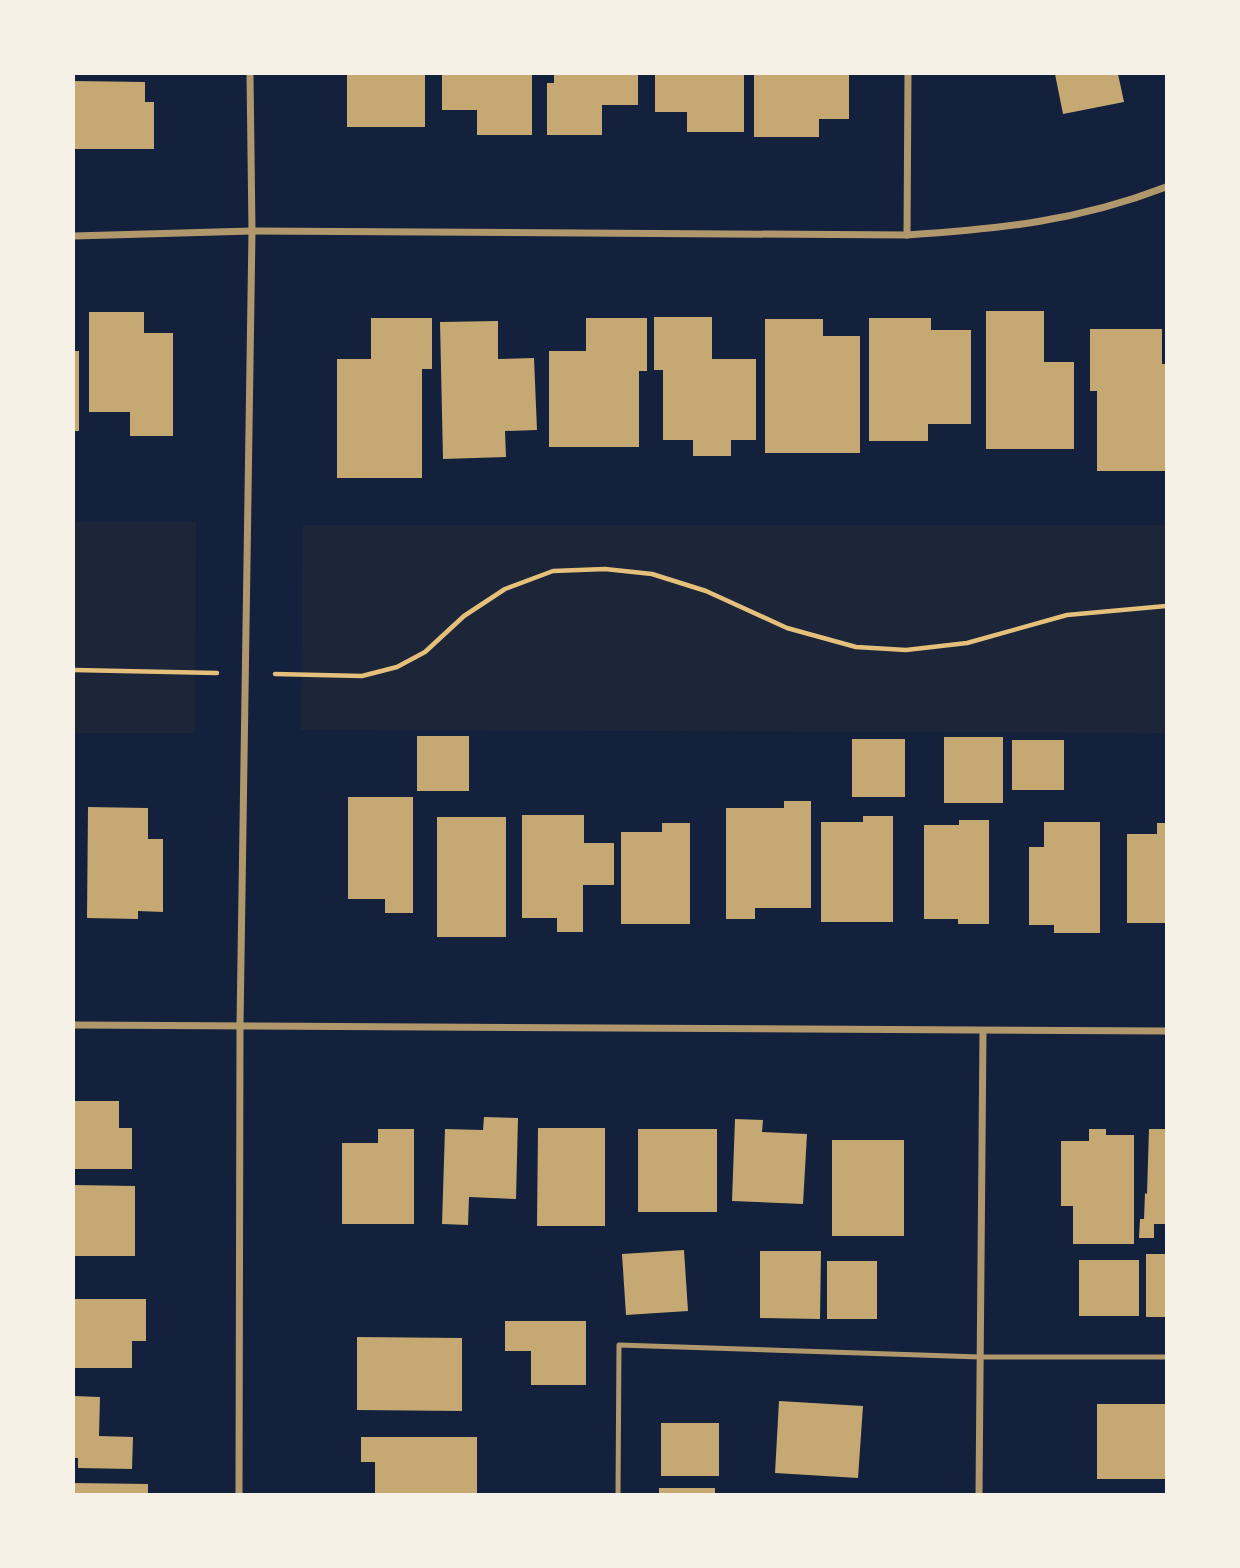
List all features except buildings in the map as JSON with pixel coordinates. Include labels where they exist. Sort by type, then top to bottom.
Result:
[{"type":"street","points":[[239,1494],[240,1025],[252,231],[250,74]]},
{"type":"street","points":[[907,235],[908,74]]},
{"type":"street","points":[[74,236],[252,231],[907,235],[1033,224],[1129,202],[1167,187]]},
{"type":"street","points":[[74,1025],[1167,1031]]},
{"type":"street","points":[[979,1494],[983,1031]]},
{"type":"lane","points":[[618,1494],[619,1345],[980,1357],[1167,1357]]},
{"type":"path","points":[[74,670],[362,676],[397,667],[425,652],[464,616],[505,589],[553,571],[605,569],[652,574],[706,591],[788,628],[856,647],[906,650],[967,643],[1067,615],[1167,607]]},
{"type":"shaded area","points":[[74,522],[196,522],[195,733],[74,733]]},
{"type":"shaded area","points":[[303,525],[1166,525],[1166,733],[301,730]]}]
